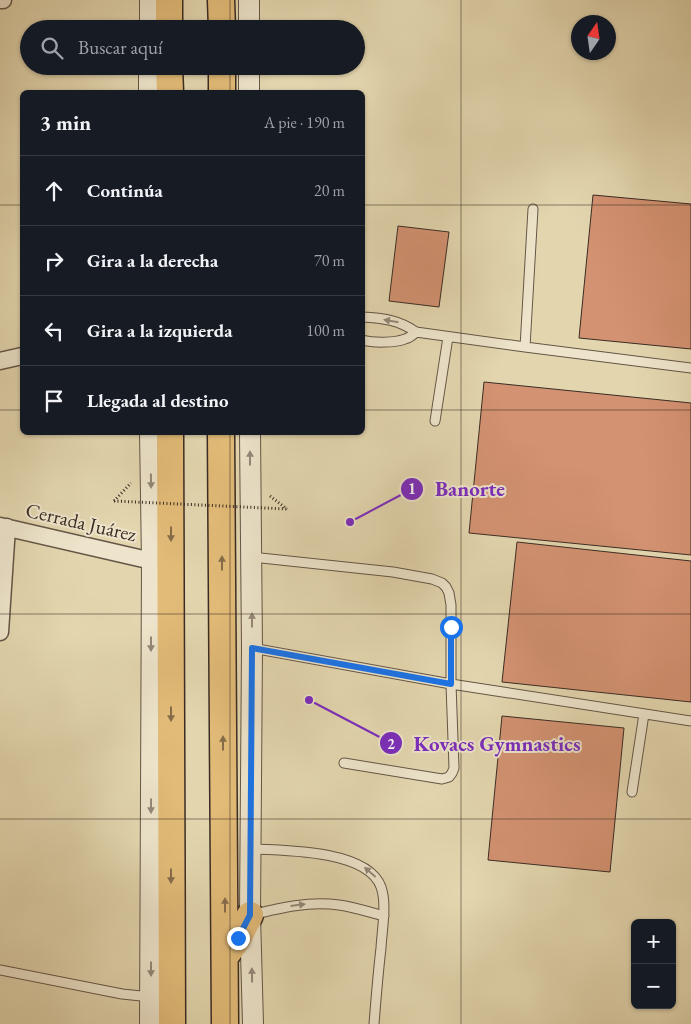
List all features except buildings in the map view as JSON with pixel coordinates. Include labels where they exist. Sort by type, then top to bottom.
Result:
[{"type":"main road","points":[[169,0],[169,20]]},
{"type":"main road","points":[[222,0],[222,20]]},
{"type":"main road","points":[[170,75],[170,90]]},
{"type":"main road","points":[[222,75],[222,90]]},
{"type":"main road","points":[[170,435],[172,1024]]},
{"type":"main road","points":[[221,435],[225,1024]]},
{"type":"main road","points":[[225,957],[250,915]]},
{"type":"street","points":[[150,0],[150,20]]},
{"type":"street","points":[[249,0],[249,20]]},
{"type":"street","points":[[149,90],[150,75]]},
{"type":"street","points":[[249,75],[249,90]]},
{"type":"street","points":[[0,361],[20,356]]},
{"type":"street","points":[[150,435],[152,560],[150,1024]]},
{"type":"street","points":[[250,435],[252,648],[250,915],[253,1024]]},
{"type":"street","points":[[0,632],[3,526]]},
{"type":"street","name":"Cerrada Juárez","points":[[3,526],[152,560]]},
{"type":"lane","points":[[525,348],[533,209]]},
{"type":"lane","points":[[365,317],[397,321],[407,325],[416,332],[448,337],[691,368]]},
{"type":"lane","points":[[365,341],[397,341],[406,339],[416,332]]},
{"type":"lane","points":[[435,421],[448,337]]},
{"type":"lane","points":[[251,557],[394,572],[432,579],[442,583],[449,593],[451,605],[454,768],[452,773],[449,777],[442,779],[431,778],[344,763]]},
{"type":"lane","points":[[252,648],[451,684],[691,721]]},
{"type":"lane","points":[[632,792],[644,714]]},
{"type":"lane","points":[[251,849],[285,850],[337,857],[357,863],[375,876],[381,886],[384,916],[374,1024]]},
{"type":"lane","points":[[250,915],[275,908],[324,904],[384,916]]},
{"type":"lane","points":[[0,970],[122,994],[151,997]]},
{"type":"path","points":[[114,501],[287,509]]},
{"type":"place","name":"Banorte","points":[[350,522]]},
{"type":"place","name":"Kovacs Gymnastics","points":[[309,700]]},
{"type":"route","points":[[238,938],[250,915],[252,648],[451,684],[451,627]]}]
